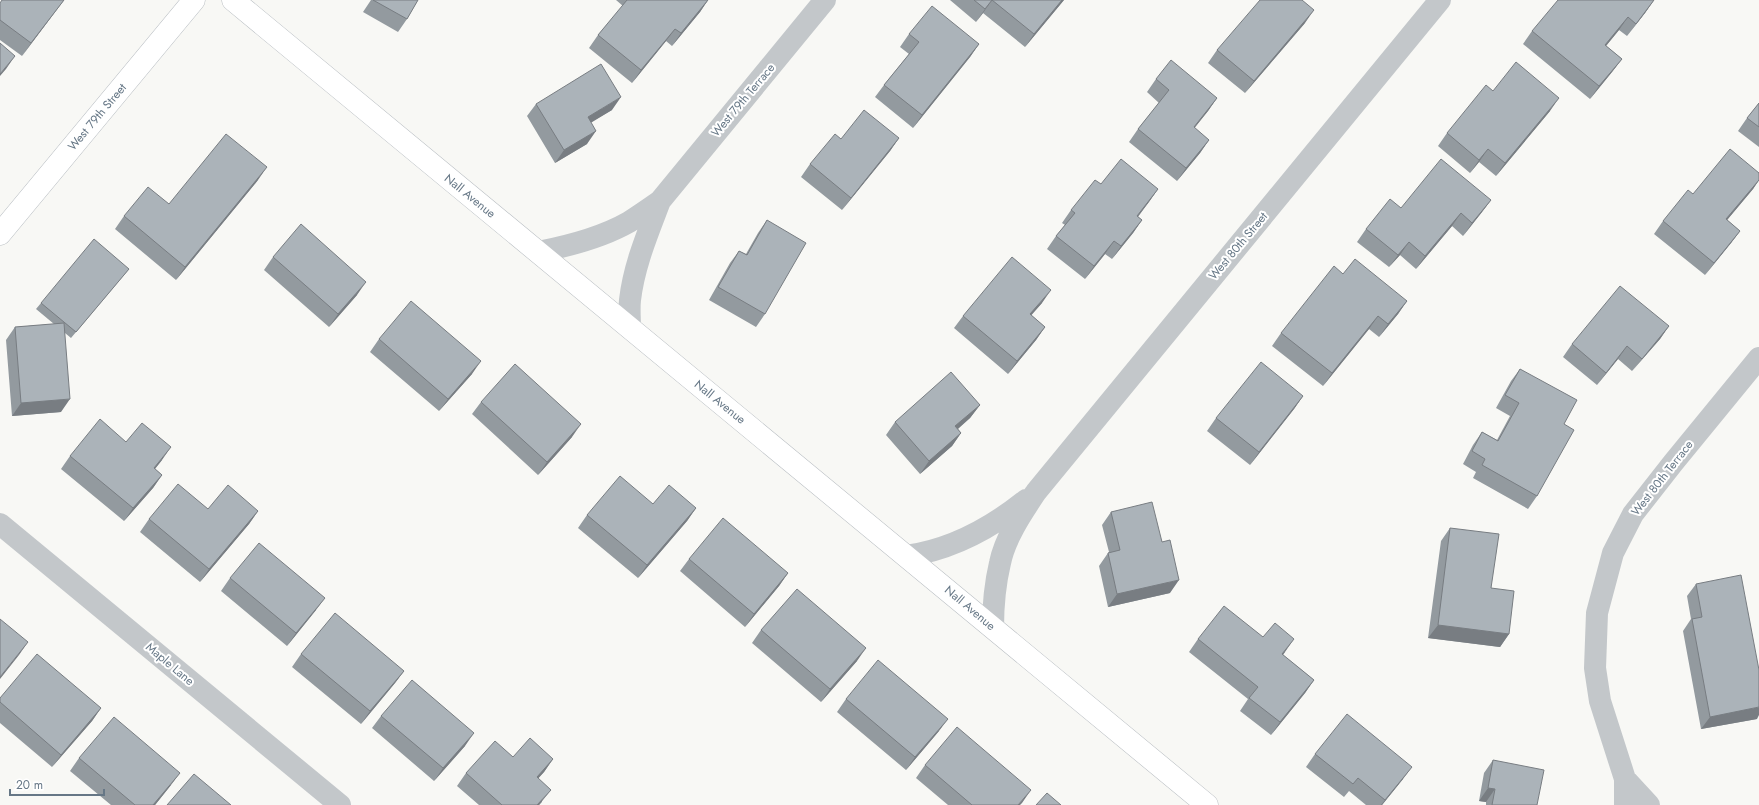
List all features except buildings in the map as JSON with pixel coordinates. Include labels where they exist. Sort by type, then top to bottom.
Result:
[{"type":"main road","name":"West 79th Street","points":[[0,234],[194,0]]},
{"type":"main road","name":"Nall Avenue","points":[[233,0],[1207,805]]},
{"type":"street","name":"West 79th Terrace","points":[[538,252],[569,246],[604,234],[628,222],[660,201],[825,0]]},
{"type":"street","name":"West 80th Street","points":[[993,628],[994,603],[1000,562],[1018,519],[1036,492],[1440,0]]},
{"type":"street","name":"West 79th Terrace","points":[[630,328],[630,300],[636,273],[644,243],[660,201]]},
{"type":"street","name":"West 80th Terrace","points":[[1625,779],[1600,701],[1595,668],[1597,613],[1613,553],[1634,514],[1673,463],[1759,358]]},
{"type":"street","name":"West 80th Street","points":[[906,556],[939,549],[964,539],[996,521],[1036,492]]},
{"type":"street","name":"Maple Lane","points":[[0,524],[340,805]]},
{"type":"street","points":[[1625,779],[1625,805]]},
{"type":"street","points":[[1625,779],[1649,805]]}]
